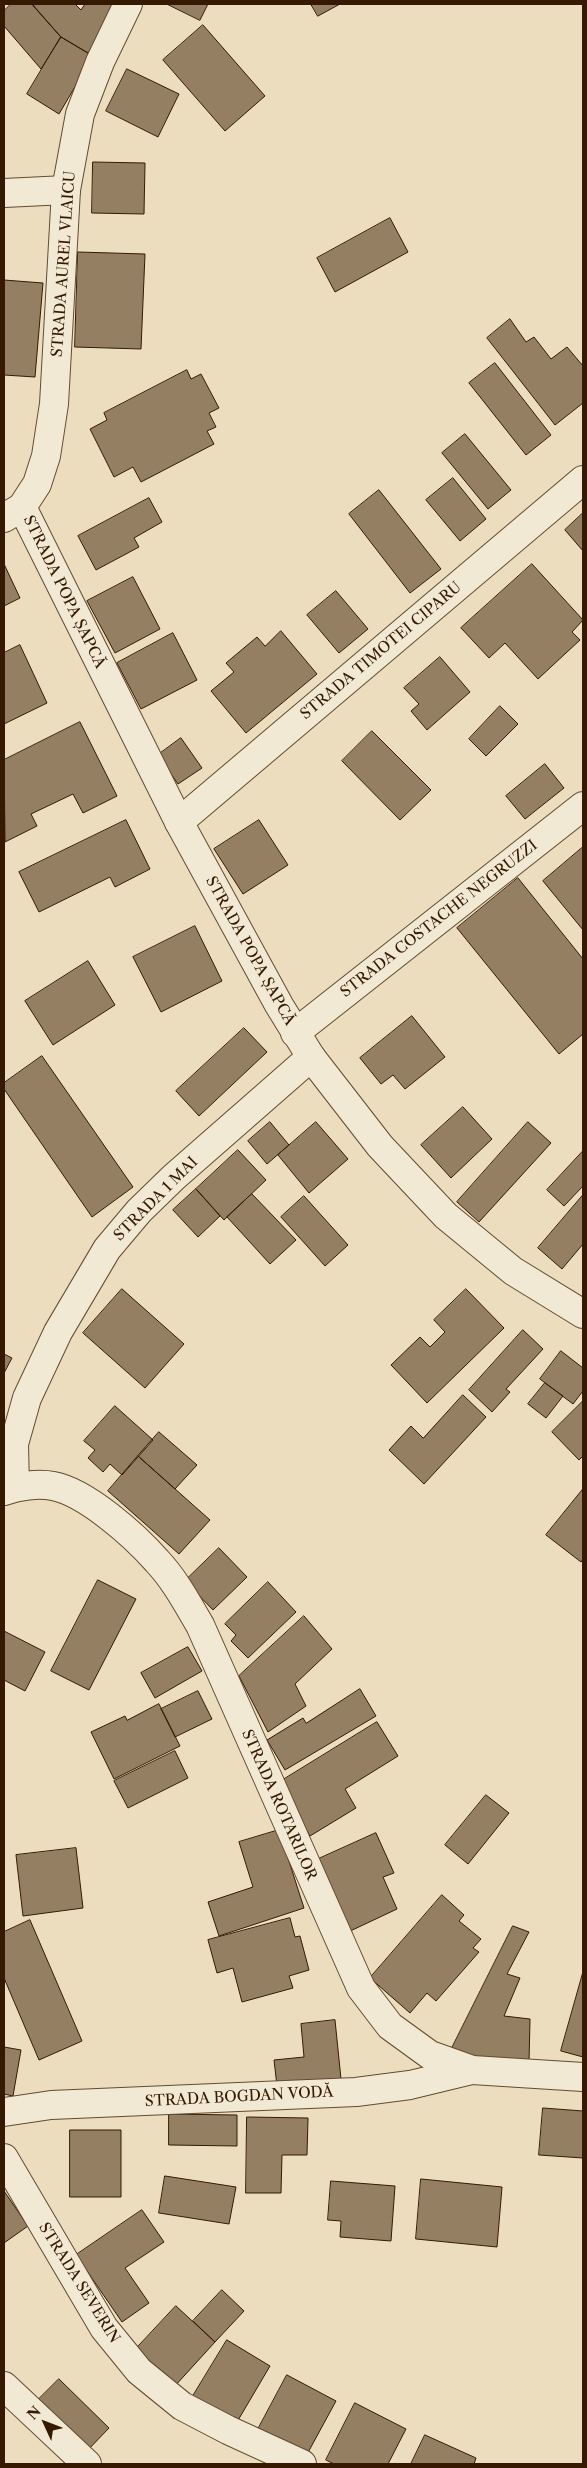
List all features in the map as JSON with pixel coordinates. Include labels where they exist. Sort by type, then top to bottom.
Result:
[{"type":"street","name":"STRADA AUREL VLAICU","points":[[13,512],[37,484],[46,456],[54,404],[66,190],[80,114],[100,62],[128,4]]},
{"type":"street","points":[[4,193],[66,190]]},
{"type":"street","name":"STRADA TIMOTEI CIPARU","points":[[179,822],[583,480]]},
{"type":"street","name":"STRADA POPA ȘAPCĂ","points":[[13,512],[179,822],[295,1033],[312,1057],[380,1146],[446,1216],[513,1271],[583,1314]]},
{"type":"street","name":"STRADA COSTACHE NEGRUZZI","points":[[295,1033],[583,806]]},
{"type":"street","name":"STRADA 1 MAI","points":[[9,1489],[14,1444],[27,1398],[58,1332],[107,1249],[139,1211],[174,1177],[312,1057]]},
{"type":"street","name":"STRADA ROTARILOR","points":[[9,1489],[53,1486],[84,1498],[102,1511],[157,1561],[180,1591],[200,1625],[361,1988],[390,2026],[430,2055],[472,2070],[583,2077]]},
{"type":"street","name":"STRADA BOGDAN VODĂ","points":[[4,2112],[51,2105],[356,2092],[410,2085],[472,2070]]},
{"type":"street","name":"STRADA SEVERIN","points":[[4,2158],[104,2328],[139,2371],[182,2406],[228,2430],[302,2464]]},
{"type":"street","points":[[4,2386],[87,2464]]},
{"type":"building","points":[[11,4],[32,4],[61,37],[41,69],[4,26],[4,11]]},
{"type":"building","points":[[32,4],[75,4],[81,10],[85,4],[117,4],[93,56],[61,37]]},
{"type":"building","points":[[167,4],[208,4],[200,20]]},
{"type":"building","points":[[311,4],[340,4],[318,16]]},
{"type":"building","points":[[203,25],[265,96],[225,131],[163,60]]},
{"type":"building","points":[[61,37],[93,56],[59,114],[27,94]]},
{"type":"building","points":[[127,69],[179,94],[158,137],[106,111]]},
{"type":"building","points":[[93,162],[145,163],[144,214],[92,213]]},
{"type":"building","points":[[390,218],[408,252],[335,292],[317,258]]},
{"type":"building","points":[[78,252],[145,254],[141,349],[75,347]]},
{"type":"building","points":[[4,280],[43,283],[35,377],[4,375]]},
{"type":"building","points":[[510,319],[526,342],[534,337],[551,359],[567,347],[583,366],[583,403],[555,425],[487,338]]},
{"type":"building","points":[[495,363],[551,435],[526,455],[469,383]]},
{"type":"building","points":[[187,370],[191,379],[201,374],[219,408],[209,413],[216,427],[207,431],[214,444],[141,482],[133,467],[114,477],[90,429],[107,420],[104,413]]},
{"type":"building","points":[[465,434],[511,490],[488,509],[442,453]]},
{"type":"building","points":[[453,478],[486,519],[460,541],[426,500]]},
{"type":"building","points":[[379,490],[441,569],[410,593],[349,514]]},
{"type":"building","points":[[149,498],[162,522],[134,538],[139,547],[96,570],[78,536]]},
{"type":"building","points":[[583,513],[583,551],[565,530]]},
{"type":"building","points":[[4,564],[20,598],[4,606]]},
{"type":"building","points":[[532,564],[583,620],[572,632],[580,640],[538,679],[505,643],[489,658],[461,628]]},
{"type":"building","points":[[133,577],[160,629],[115,653],[87,601]]},
{"type":"building","points":[[336,591],[368,629],[339,653],[307,615]]},
{"type":"building","points":[[281,631],[317,674],[246,733],[211,691],[234,672],[226,663],[257,637],[265,646]]},
{"type":"building","points":[[173,633],[197,680],[141,709],[117,663]]},
{"type":"building","points":[[20,645],[47,703],[4,724],[4,653]]},
{"type":"building","points":[[440,657],[470,692],[427,730],[411,711],[419,704],[404,688]]},
{"type":"building","points":[[500,706],[518,724],[486,756],[469,739]]},
{"type":"building","points":[[80,722],[117,796],[83,813],[73,794],[31,814],[37,826],[5,842],[4,760]]},
{"type":"building","points":[[372,731],[431,790],[400,820],[342,761]]},
{"type":"building","points":[[181,738],[202,768],[178,784],[158,755]]},
{"type":"building","points":[[545,764],[564,788],[525,819],[506,796]]},
{"type":"building","points":[[126,820],[150,869],[115,887],[110,877],[39,912],[19,872]]},
{"type":"building","points":[[259,820],[288,865],[243,894],[214,849]]},
{"type":"building","points":[[583,847],[583,930],[543,881]]},
{"type":"building","points":[[518,878],[583,959],[583,1034],[559,1054],[457,928]]},
{"type":"building","points":[[195,926],[222,981],[161,1012],[133,957]]},
{"type":"building","points":[[88,961],[115,1005],[53,1045],[25,1001]]},
{"type":"building","points":[[412,1016],[445,1057],[405,1089],[393,1075],[381,1084],[360,1058]]},
{"type":"building","points":[[244,1028],[267,1052],[199,1116],[176,1091]]},
{"type":"building","points":[[42,1056],[133,1187],[92,1217],[4,1089],[4,1083]]},
{"type":"building","points":[[463,1107],[492,1139],[451,1178],[421,1145]]},
{"type":"building","points":[[270,1122],[289,1145],[267,1164],[248,1141]]},
{"type":"building","points":[[316,1122],[348,1159],[309,1193],[278,1155]]},
{"type":"building","points":[[528,1122],[551,1143],[479,1222],[457,1202]]},
{"type":"building","points":[[238,1150],[266,1180],[224,1220],[196,1189]]},
{"type":"building","points":[[583,1151],[583,1186],[564,1206],[547,1190]]},
{"type":"building","points":[[196,1189],[220,1216],[198,1237],[173,1210]]},
{"type":"building","points":[[252,1194],[296,1240],[270,1264],[227,1217]]},
{"type":"building","points":[[583,1195],[583,1244],[562,1269],[538,1248]]},
{"type":"building","points":[[304,1196],[348,1245],[325,1266],[281,1217]]},
{"type":"building","points":[[122,1289],[184,1344],[145,1388],[83,1333]]},
{"type":"building","points":[[466,1289],[504,1328],[427,1403],[391,1365],[420,1337],[430,1347],[445,1332],[434,1320]]},
{"type":"building","points":[[523,1330],[543,1349],[506,1389],[510,1392],[492,1412],[469,1390]]},
{"type":"building","points":[[561,1351],[583,1368],[583,1391],[573,1404],[540,1379]]},
{"type":"building","points":[[4,1354],[12,1358],[4,1373]]},
{"type":"building","points":[[545,1383],[563,1396],[546,1418],[528,1404]]},
{"type":"building","points":[[463,1395],[486,1417],[424,1484],[389,1450],[411,1426],[423,1438]]},
{"type":"building","points":[[583,1401],[583,1456],[579,1460],[552,1432]]},
{"type":"building","points":[[115,1406],[153,1440],[122,1475],[110,1464],[103,1472],[88,1458],[95,1450],[84,1441]]},
{"type":"building","points":[[159,1432],[197,1465],[175,1489],[138,1456]]},
{"type":"building","points":[[138,1456],[210,1520],[179,1554],[108,1491]]},
{"type":"building","points":[[583,1489],[583,1559],[581,1562],[546,1535]]},
{"type":"building","points":[[219,1548],[247,1577],[213,1610],[185,1581]]},
{"type":"building","points":[[98,1580],[136,1599],[89,1690],[51,1671]]},
{"type":"building","points":[[268,1582],[296,1612],[248,1658],[231,1641],[236,1635],[225,1624]]},
{"type":"building","points":[[304,1616],[332,1649],[295,1684],[306,1706],[268,1732],[239,1676]]},
{"type":"building","points":[[4,1631],[45,1652],[25,1691],[4,1680]]},
{"type":"building","points":[[188,1647],[202,1671],[155,1698],[141,1673]]},
{"type":"building","points":[[360,1689],[376,1716],[285,1770],[267,1740],[303,1718],[306,1723]]},
{"type":"building","points":[[198,1691],[212,1719],[175,1737],[161,1709]]},
{"type":"building","points":[[159,1704],[180,1746],[114,1779],[91,1732],[125,1716],[127,1720]]},
{"type":"building","points":[[377,1722],[398,1756],[345,1789],[356,1808],[310,1836],[278,1783]]},
{"type":"building","points":[[175,1751],[188,1778],[128,1808],[114,1781]]},
{"type":"building","points":[[486,1795],[509,1813],[468,1864],[445,1845]]},
{"type":"building","points":[[279,1830],[304,1908],[219,1936],[208,1902],[253,1887],[239,1842]]},
{"type":"building","points":[[376,1833],[394,1873],[383,1877],[397,1909],[346,1933],[314,1861]]},
{"type":"building","points":[[76,1848],[83,1908],[23,1916],[16,1855]]},
{"type":"building","points":[[442,1895],[464,1915],[459,1921],[481,1939],[473,1948],[479,1952],[436,2001],[427,1993],[410,2013],[370,1978]]},
{"type":"building","points":[[290,1918],[295,1937],[300,1936],[309,1970],[289,1976],[293,1988],[242,2002],[233,1968],[217,1973],[208,1940]]},
{"type":"building","points":[[30,1920],[82,2041],[39,2060],[4,1978],[4,1932]]},
{"type":"building","points":[[513,1926],[529,1932],[507,1974],[520,1978],[504,2016],[530,2019],[529,2063],[465,2060],[450,2052]]},
{"type":"building","points":[[583,1972],[583,2057],[561,2051]]},
{"type":"building","points":[[335,2020],[341,2079],[277,2086],[274,2060],[304,2057],[301,2024]]},
{"type":"building","points":[[4,2047],[21,2050],[13,2096],[4,2094]]},
{"type":"building","points":[[543,2108],[583,2111],[583,2158],[539,2155]]},
{"type":"building","points":[[169,2114],[237,2115],[237,2146],[169,2145]]},
{"type":"building","points":[[247,2117],[308,2118],[307,2155],[282,2155],[281,2193],[246,2193]]},
{"type":"building","points":[[70,2130],[121,2130],[121,2197],[70,2197]]},
{"type":"building","points":[[165,2176],[236,2187],[229,2224],[159,2213]]},
{"type":"building","points":[[421,2179],[502,2187],[497,2247],[416,2239]]},
{"type":"building","points":[[331,2181],[395,2186],[391,2241],[340,2237],[341,2221],[328,2220]]},
{"type":"building","points":[[4,2191],[28,2226],[4,2243]]},
{"type":"building","points":[[142,2210],[164,2242],[125,2268],[149,2303],[122,2322],[76,2255]]},
{"type":"building","points":[[222,2290],[244,2311],[215,2342],[193,2321]]},
{"type":"building","points":[[176,2306],[215,2342],[174,2387],[134,2351]]},
{"type":"building","points":[[227,2340],[270,2366],[237,2422],[193,2396]]},
{"type":"building","points":[[287,2375],[336,2401],[305,2458],[256,2433]]},
{"type":"building","points":[[59,2379],[109,2428],[84,2454],[34,2404]]},
{"type":"building","points":[[355,2403],[406,2429],[388,2464],[334,2464],[326,2460]]},
{"type":"building","points":[[425,2435],[476,2458],[474,2464],[411,2464]]}]
